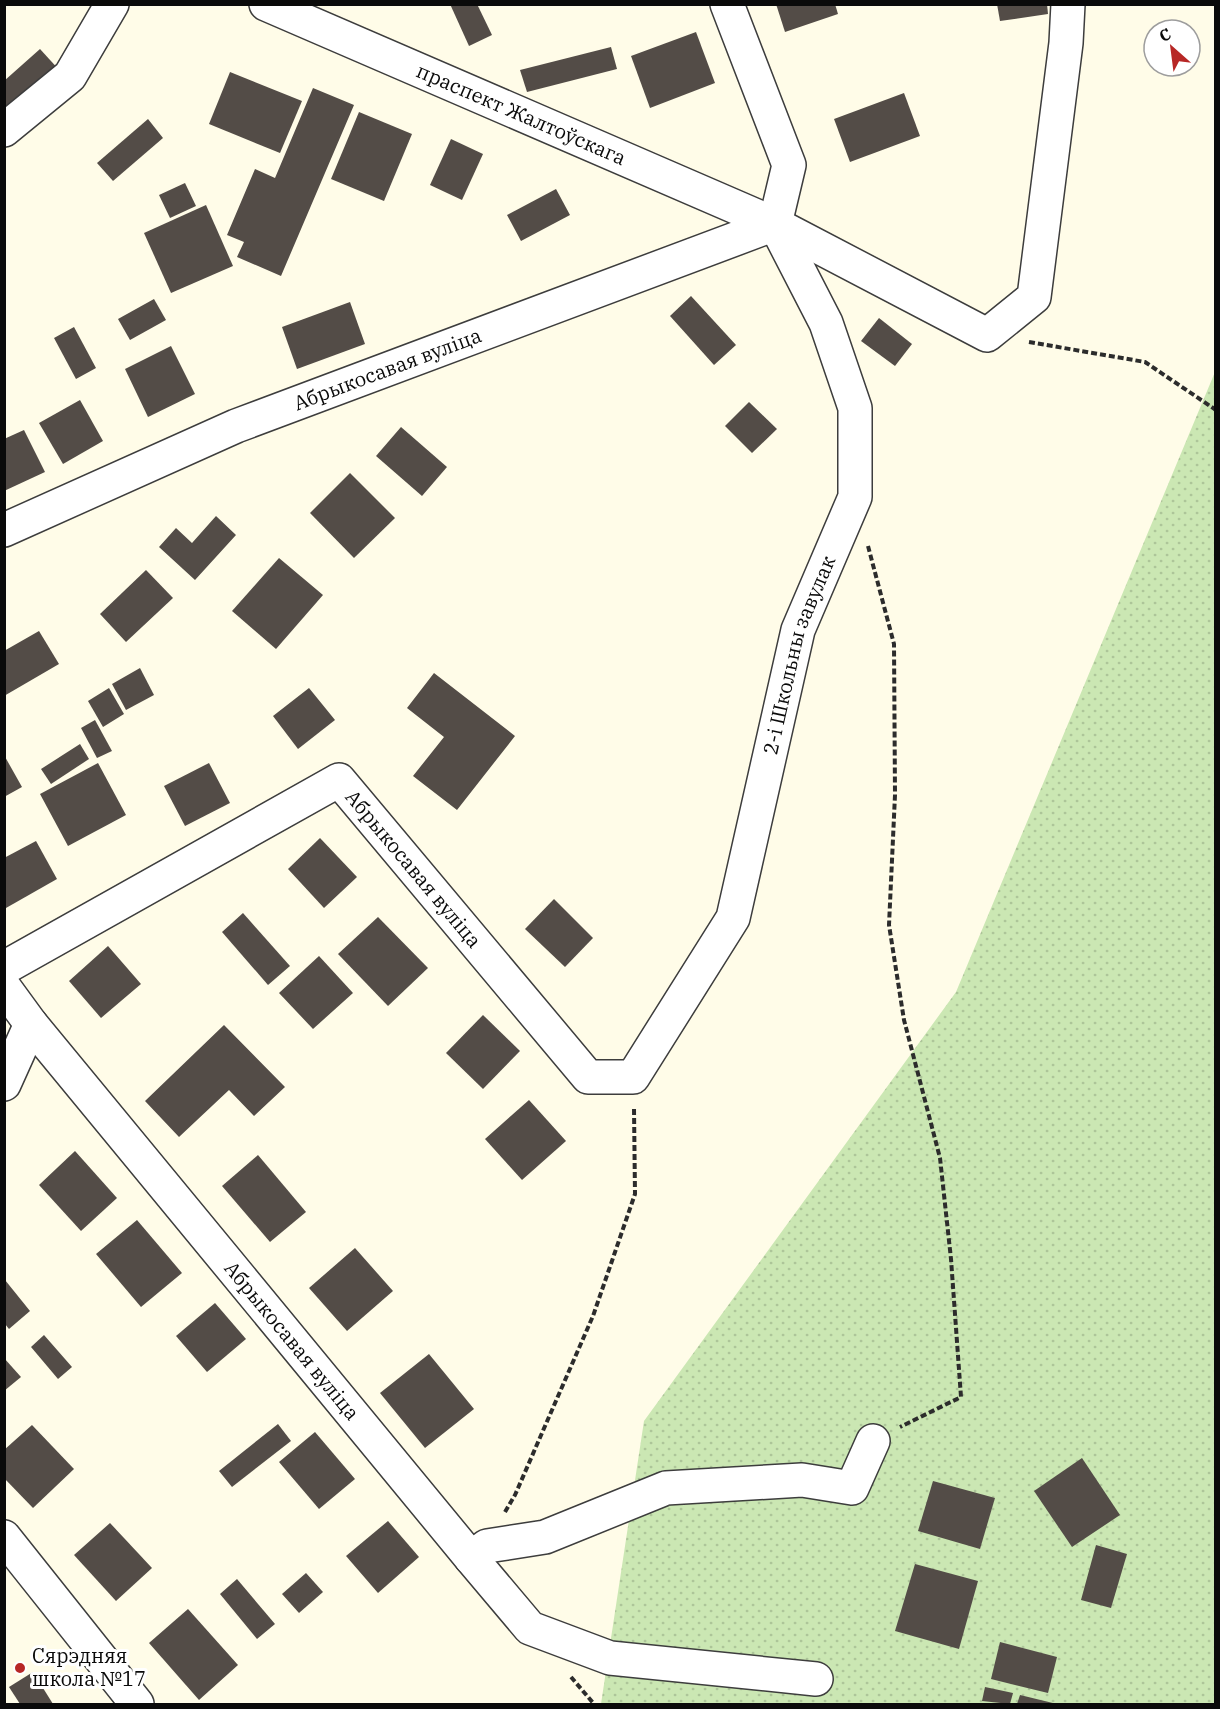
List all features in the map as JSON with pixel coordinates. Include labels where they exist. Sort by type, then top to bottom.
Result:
[{"type":"street","points":[[4,130],[70,76],[112,4]]},
{"type":"street","name":"праспект Жалтоўскага","points":[[266,4],[775,224],[987,335]]},
{"type":"street","points":[[727,4],[789,165],[775,224]]},
{"type":"street","points":[[987,335],[1034,297],[1066,43],[1068,4]]},
{"type":"street","name":"Абрыкосавая вуліца","points":[[4,530],[236,426],[775,224]]},
{"type":"street","name":"2-і Школьны завулак","points":[[633,1077],[733,918],[798,630],[855,497],[855,408],[825,323],[775,224]]},
{"type":"street","name":"Абрыкосавая вуліца","points":[[4,968],[339,780],[588,1077],[633,1077]]},
{"type":"street","name":"Абрыкосавая вуліца","points":[[4,987],[31,1024],[479,1552],[530,1628],[610,1658],[816,1679]]},
{"type":"street","points":[[4,1084],[31,1024]]},
{"type":"street","points":[[479,1552],[545,1537],[666,1488],[802,1480],[852,1488],[873,1441]]},
{"type":"street","points":[[4,1537],[137,1704]]},
{"type":"path","points":[[987,335],[1145,362],[1215,410]]},
{"type":"path","points":[[867,542],[894,644],[895,795],[889,925],[904,1020],[940,1158],[951,1259],[961,1397],[873,1441]]},
{"type":"path","points":[[479,1552],[515,1495],[593,1316],[635,1194],[633,1077]]},
{"type":"green space","points":[[1215,372],[1215,1704],[601,1704],[644,1421],[956,992]]},
{"type":"building","points":[[450,4],[477,4],[492,35],[469,46]]},
{"type":"building","points":[[776,4],[835,4],[838,14],[785,32]]},
{"type":"building","points":[[997,4],[1047,4],[1048,14],[1000,21]]},
{"type":"building","points":[[696,32],[715,83],[650,108],[631,56]]},
{"type":"building","points":[[611,47],[617,69],[527,92],[520,70]]},
{"type":"building","points":[[40,49],[61,72],[14,114],[4,103],[4,81]]},
{"type":"building","points":[[230,72],[302,101],[280,153],[209,124]]},
{"type":"building","points":[[313,88],[354,105],[281,276],[237,257],[244,242],[227,235],[255,169],[275,178]]},
{"type":"building","points":[[904,93],[920,136],[850,162],[834,119]]},
{"type":"building","points":[[359,112],[412,134],[384,201],[331,179]]},
{"type":"building","points":[[148,119],[163,138],[113,181],[97,163]]},
{"type":"building","points":[[451,139],[483,154],[462,200],[430,185]]},
{"type":"building","points":[[185,183],[196,206],[170,218],[159,195]]},
{"type":"building","points":[[556,189],[570,215],[521,241],[507,215]]},
{"type":"building","points":[[206,205],[233,266],[171,293],[144,233]]},
{"type":"building","points":[[691,296],[736,345],[714,365],[670,316]]},
{"type":"building","points":[[154,299],[166,320],[130,340],[118,319]]},
{"type":"building","points":[[350,302],[365,344],[297,369],[282,327]]},
{"type":"building","points":[[879,318],[912,344],[895,366],[861,341]]},
{"type":"building","points":[[74,327],[96,368],[76,379],[54,338]]},
{"type":"building","points":[[171,346],[195,394],[148,417],[125,369]]},
{"type":"building","points":[[80,400],[103,441],[63,464],[39,423]]},
{"type":"building","points":[[749,402],[777,429],[752,453],[725,426]]},
{"type":"building","points":[[401,427],[447,467],[422,496],[376,456]]},
{"type":"building","points":[[24,430],[45,472],[4,491],[4,439]]},
{"type":"building","points":[[350,473],[395,518],[354,558],[310,513]]},
{"type":"building","points":[[216,516],[236,535],[195,580],[159,547],[176,528],[192,543]]},
{"type":"building","points":[[279,558],[323,595],[276,649],[232,611]]},
{"type":"building","points":[[146,570],[173,598],[126,642],[100,614]]},
{"type":"building","points":[[39,631],[59,664],[4,696],[4,651]]},
{"type":"building","points":[[140,668],[154,695],[126,710],[112,684]]},
{"type":"building","points":[[434,673],[515,736],[457,810],[413,776],[444,737],[407,708]]},
{"type":"building","points":[[109,688],[124,714],[103,727],[88,701]]},
{"type":"building","points":[[309,688],[335,720],[298,749],[273,716]]},
{"type":"building","points":[[95,720],[112,751],[97,758],[81,728]]},
{"type":"building","points":[[80,744],[89,759],[51,784],[41,769]]},
{"type":"building","points":[[4,755],[22,787],[4,797]]},
{"type":"building","points":[[98,763],[126,815],[68,846],[40,794]]},
{"type":"building","points":[[209,763],[230,803],[185,826],[164,786]]},
{"type":"building","points":[[320,838],[357,877],[324,908],[288,869]]},
{"type":"building","points":[[36,841],[57,879],[6,908],[4,858]]},
{"type":"building","points":[[554,899],[593,938],[565,967],[525,929]]},
{"type":"building","points":[[243,913],[290,966],[268,985],[222,932]]},
{"type":"building","points":[[378,917],[428,968],[388,1006],[338,954]]},
{"type":"building","points":[[108,946],[141,984],[101,1018],[69,981]]},
{"type":"building","points":[[319,956],[353,993],[313,1029],[279,993]]},
{"type":"building","points":[[483,1015],[520,1051],[483,1089],[446,1053]]},
{"type":"building","points":[[224,1025],[285,1087],[254,1116],[229,1090],[179,1137],[145,1101]]},
{"type":"building","points":[[529,1100],[566,1141],[522,1180],[485,1139]]},
{"type":"building","points":[[75,1151],[117,1198],[81,1231],[39,1185]]},
{"type":"building","points":[[258,1155],[306,1212],[270,1242],[222,1186]]},
{"type":"building","points":[[137,1220],[182,1273],[141,1307],[96,1254]]},
{"type":"building","points":[[355,1248],[393,1291],[347,1331],[309,1288]]},
{"type":"building","points":[[5,1280],[30,1311],[9,1329],[5,1324]]},
{"type":"building","points":[[215,1303],[246,1339],[207,1372],[176,1336]]},
{"type":"building","points":[[44,1335],[72,1367],[58,1379],[31,1347]]},
{"type":"building","points":[[429,1354],[474,1409],[425,1448],[380,1393]]},
{"type":"building","points":[[4,1358],[21,1377],[4,1391]]},
{"type":"building","points":[[278,1424],[291,1441],[232,1487],[219,1471]]},
{"type":"building","points":[[32,1425],[74,1469],[33,1508],[4,1478],[4,1450]]},
{"type":"building","points":[[315,1432],[355,1479],[319,1509],[279,1462]]},
{"type":"building","points":[[1082,1458],[1120,1515],[1072,1547],[1034,1491]]},
{"type":"building","points":[[933,1481],[995,1498],[980,1549],[918,1531]]},
{"type":"building","points":[[388,1521],[419,1557],[378,1593],[346,1556]]},
{"type":"building","points":[[110,1523],[152,1568],[116,1601],[74,1555]]},
{"type":"building","points":[[1096,1545],[1127,1554],[1111,1608],[1081,1600]]},
{"type":"building","points":[[915,1564],[978,1581],[959,1649],[895,1631]]},
{"type":"building","points":[[306,1573],[323,1592],[299,1613],[282,1594]]},
{"type":"building","points":[[237,1579],[275,1624],[257,1639],[220,1594]]},
{"type":"building","points":[[188,1609],[238,1665],[199,1700],[149,1643]]},
{"type":"building","points":[[1000,1642],[1057,1657],[1048,1693],[991,1679]]},
{"type":"building","points":[[33,1672],[53,1704],[20,1704],[9,1687]]},
{"type":"building","points":[[985,1687],[1013,1693],[1010,1704],[982,1701]]},
{"type":"building","points":[[1020,1695],[1057,1704],[1017,1704]]},
{"type":"place","name":"Сярэдняя школа №17","points":[[20,1668]]}]
